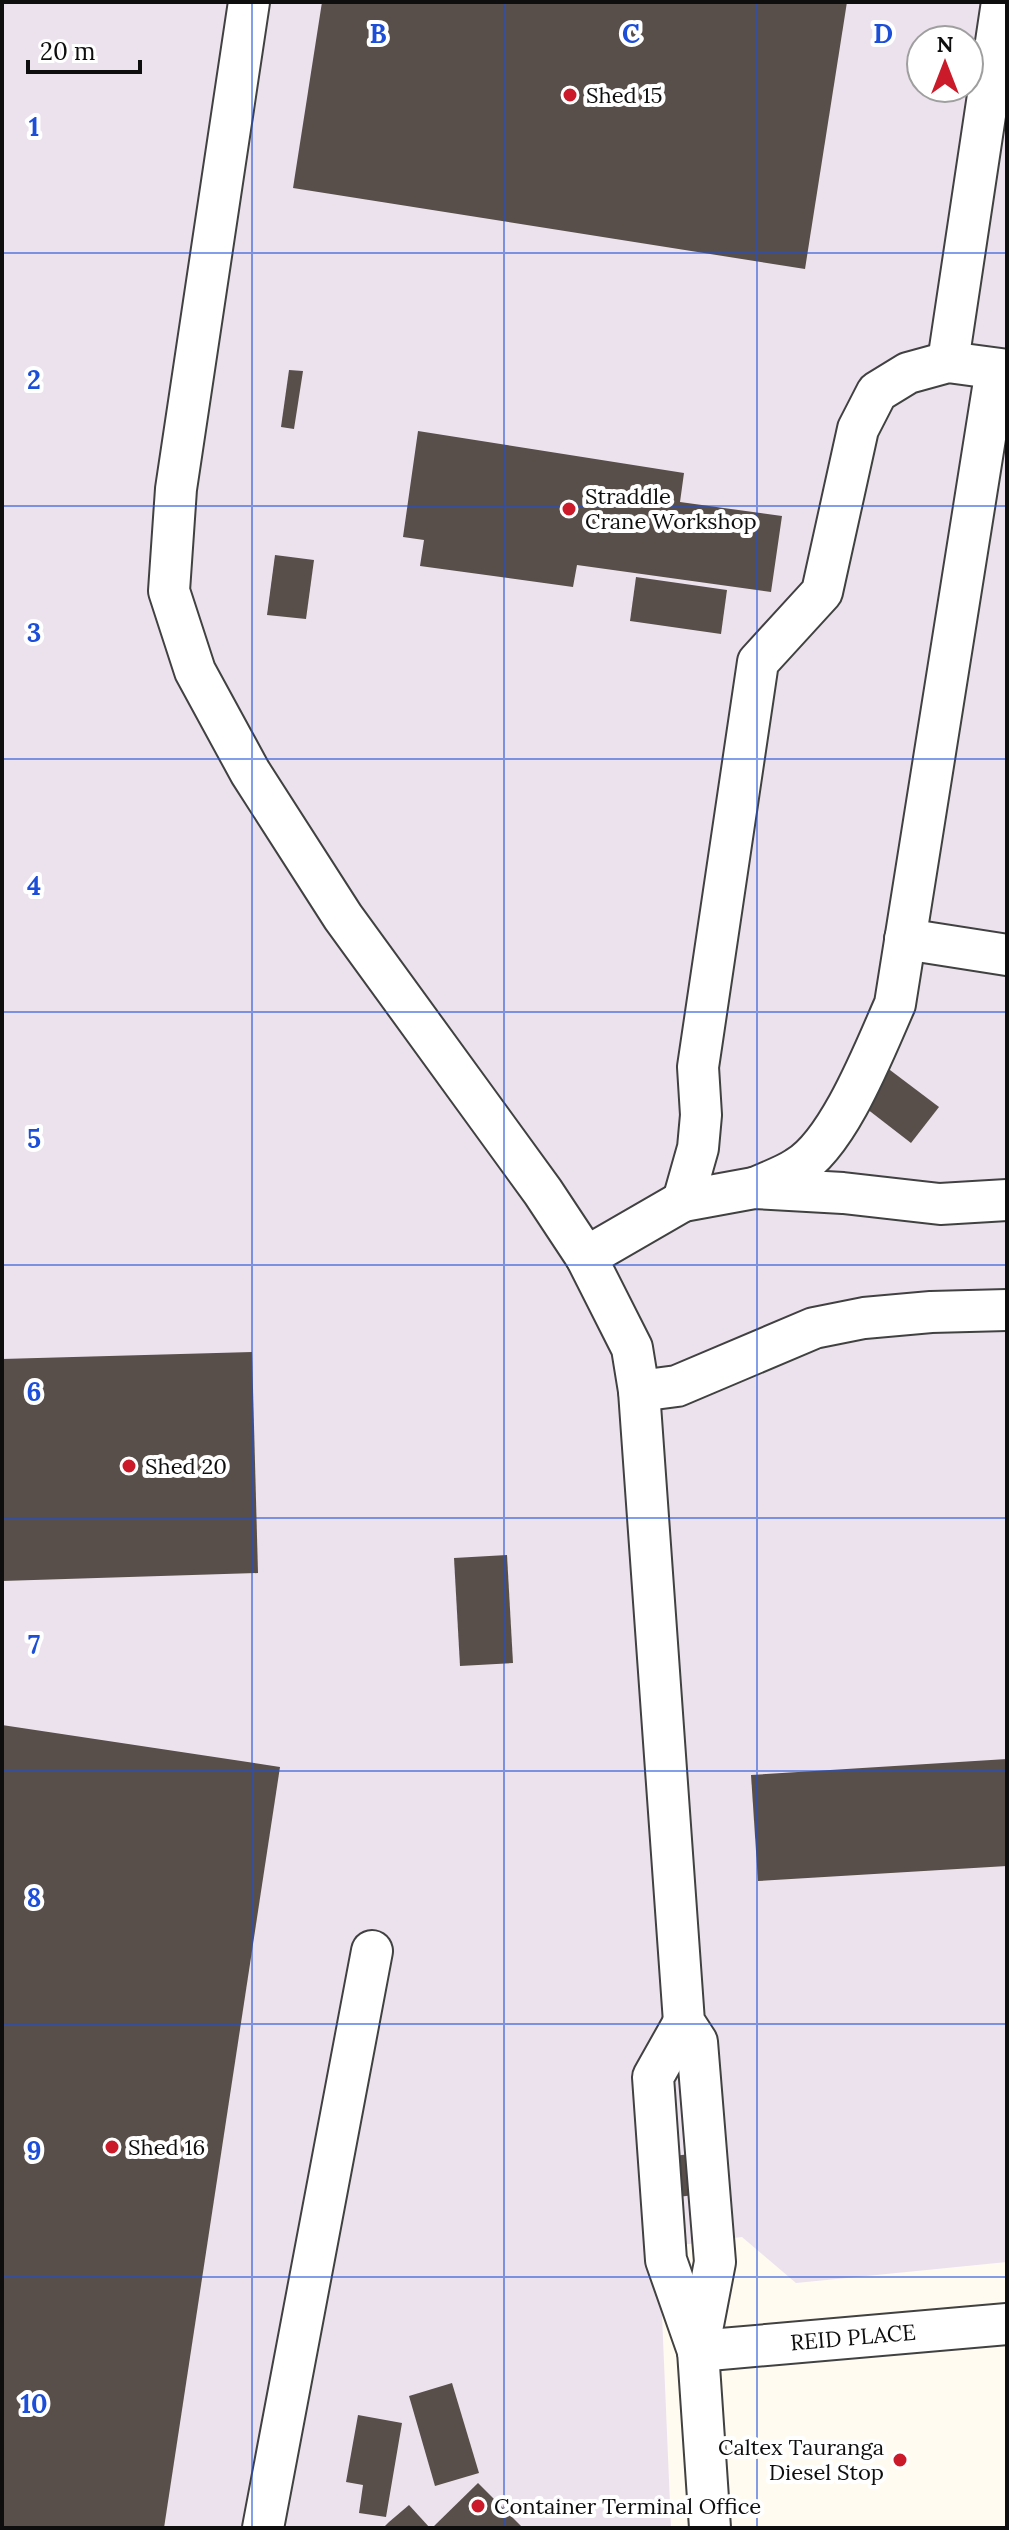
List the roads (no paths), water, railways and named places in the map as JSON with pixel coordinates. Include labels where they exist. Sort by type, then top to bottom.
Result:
[{"type":"street","points":[[249,2],[176,489],[169,591],[195,671],[250,772],[343,917],[543,1192],[586,1257],[632,1348],[639,1391],[684,2022],[697,2042],[715,2262],[698,2351],[710,2528]]},
{"type":"street","points":[[948,362],[1002,2]]},
{"type":"street","points":[[683,1201],[698,1148],[701,1115],[698,1067],[758,662],[822,592],[858,429],[877,392],[908,373],[948,362],[1002,370],[895,1004],[868,1066],[829,1136],[799,1167],[754,1188]]},
{"type":"street","points":[[905,939],[1007,955]]},
{"type":"street","points":[[586,1257],[683,1201],[754,1188],[843,1193],[940,1204],[1007,1200]]},
{"type":"street","points":[[639,1391],[677,1386],[814,1328],[864,1318],[1007,1310]]},
{"type":"street","points":[[263,2528],[372,1951]]},
{"type":"street","name":"REID PLACE","points":[[698,2351],[1007,2324]]},
{"type":"place","name":"Shed 15","points":[[570,95]]},
{"type":"place","name":"Straddle Crane Workshop","points":[[569,509]]},
{"type":"place","name":"Shed 20","points":[[129,1466]]},
{"type":"place","name":"Shed 16","points":[[112,2147]]},
{"type":"place","name":"Caltex Tauranga Diesel Stop","points":[[900,2460]]},
{"type":"place","name":"Container Terminal Office","points":[[478,2506]]}]
